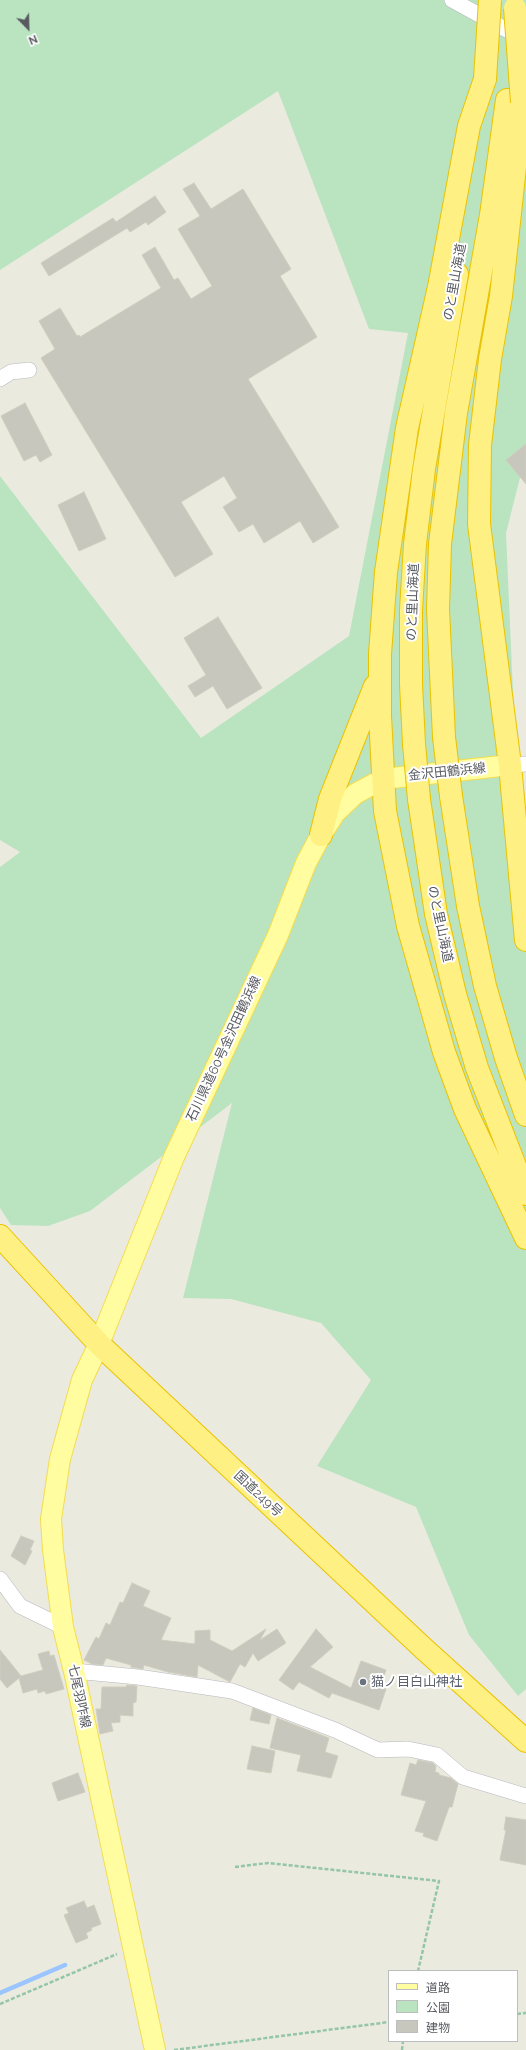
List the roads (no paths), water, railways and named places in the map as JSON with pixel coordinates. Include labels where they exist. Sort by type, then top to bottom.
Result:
[{"type":"highway","name":"のと里山海道","points":[[490,0],[485,79],[467,209],[425,461],[415,544],[411,610],[411,684],[419,799],[436,914],[456,994],[477,1068],[526,1194]]},
{"type":"highway","name":"のと里山海道","points":[[515,4],[514,101],[491,215],[456,413],[440,544],[438,609],[444,738],[451,796],[468,906],[485,986],[506,1058],[526,1115]]},
{"type":"highway","points":[[485,79],[469,126],[440,287],[407,428],[386,572],[380,665],[380,716],[384,811],[408,926],[444,1052],[465,1109],[526,1238]]},
{"type":"highway","points":[[514,101],[501,296],[490,359],[480,445],[479,524],[518,765],[526,940]]},
{"type":"highway","points":[[321,835],[330,799],[373,694],[380,665]]},
{"type":"highway","name":"国道249号","points":[[0,1236],[99,1344],[422,1648],[526,1741]]},
{"type":"main road","name":"金沢田鶴浜線","points":[[383,779],[518,765]]},
{"type":"main road","name":"石川県道60号金沢田鶴浜線","points":[[99,1344],[174,1157],[278,935],[306,863],[335,813],[355,794],[383,779]]},
{"type":"main road","name":"七尾羽咋線","points":[[99,1344],[82,1380],[60,1459],[51,1519],[54,1557],[63,1627],[74,1671],[155,2050]]},
{"type":"street","points":[[452,0],[526,40]]},
{"type":"street","points":[[0,379],[11,372],[29,370]]},
{"type":"street","points":[[0,1578],[20,1606],[63,1627]]},
{"type":"street","points":[[74,1671],[138,1677],[232,1691],[335,1730],[378,1750],[408,1749],[436,1755],[463,1777],[526,1796]]},
{"type":"waterway","points":[[0,1993],[65,1965]]},
{"type":"place","name":"猫ノ目白山神社","points":[[363,1682]]}]
